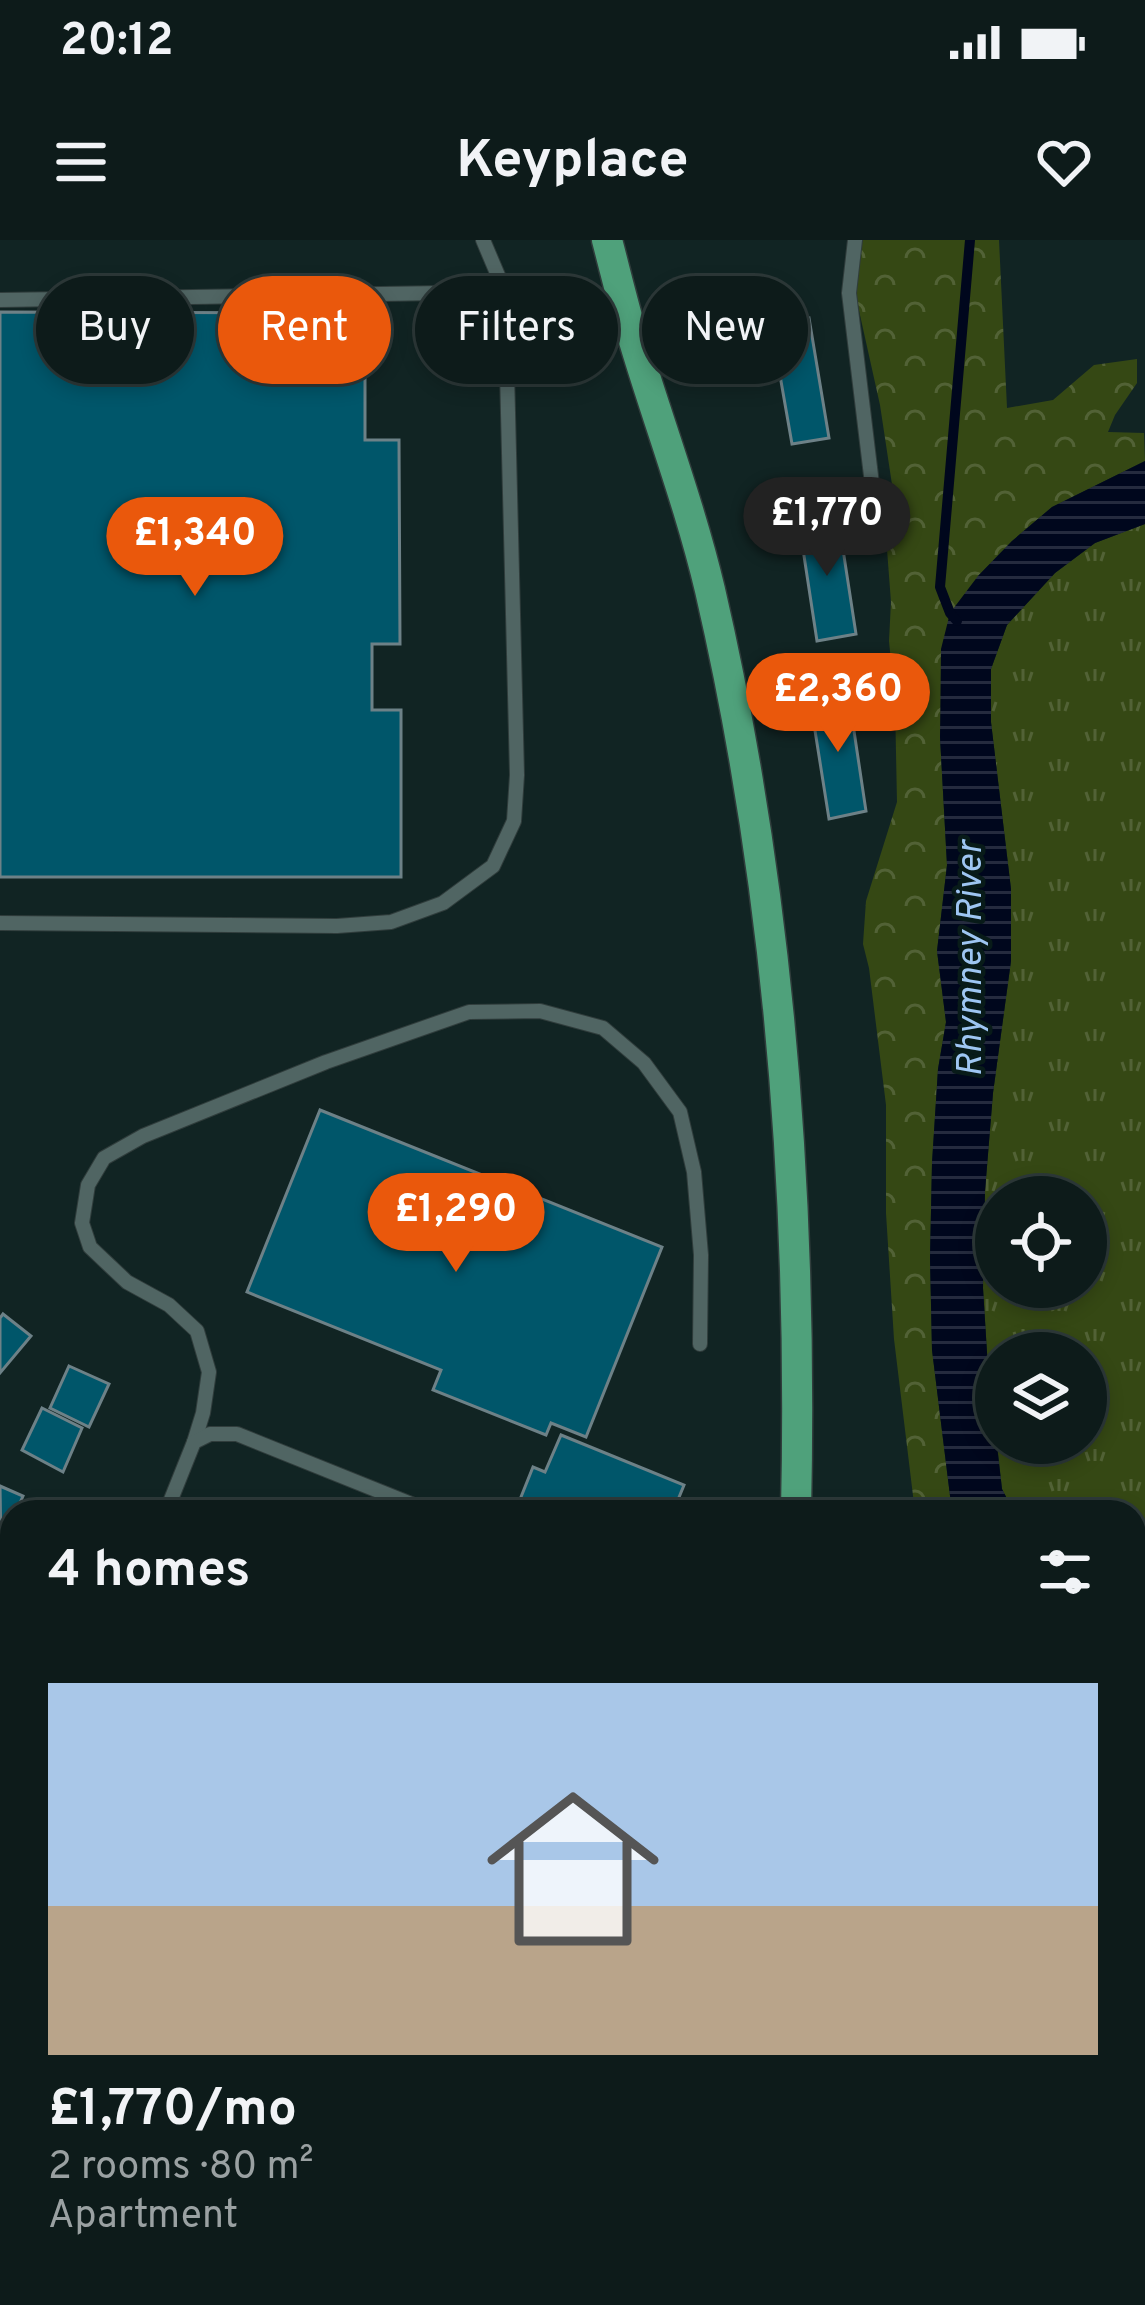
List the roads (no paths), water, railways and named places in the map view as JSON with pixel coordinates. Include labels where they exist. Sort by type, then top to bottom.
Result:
[{"type":"main road","points":[[592,240],[636,349]]},
{"type":"main road","points":[[607,240],[708,584],[740,731],[766,893],[790,1167],[796,1500]]},
{"type":"lane","points":[[483,240],[498,276]]},
{"type":"lane","points":[[855,240],[849,292],[872,484]]},
{"type":"lane","points":[[0,300],[415,293]]},
{"type":"lane","points":[[0,922],[337,926],[391,922],[443,903],[493,866],[514,821],[517,775],[507,384]]},
{"type":"lane","points":[[171,1500],[203,1414],[209,1372],[197,1331],[170,1306],[127,1282],[90,1247],[82,1223],[88,1185],[104,1158],[143,1136],[469,1012],[540,1011],[603,1028],[644,1064],[680,1112],[694,1172],[701,1255],[700,1344]]},
{"type":"lane","points":[[194,1442],[210,1434],[237,1434],[400,1500]]},
{"type":"water","name":"Rhymney River","points":[[1145,461],[1145,524],[1095,543],[1055,573],[1007,625],[991,669],[991,722],[1011,889],[1011,961],[986,1176],[975,1176],[975,1308],[984,1308],[986,1332],[975,1332],[975,1464],[999,1464],[1008,1500],[951,1500],[932,1350],[930,1258],[938,1069],[946,1022],[937,951],[947,865],[941,649],[950,613],[1012,541],[1052,507]]},
{"type":"waterway","points":[[957,621],[940,587],[970,240]]}]
